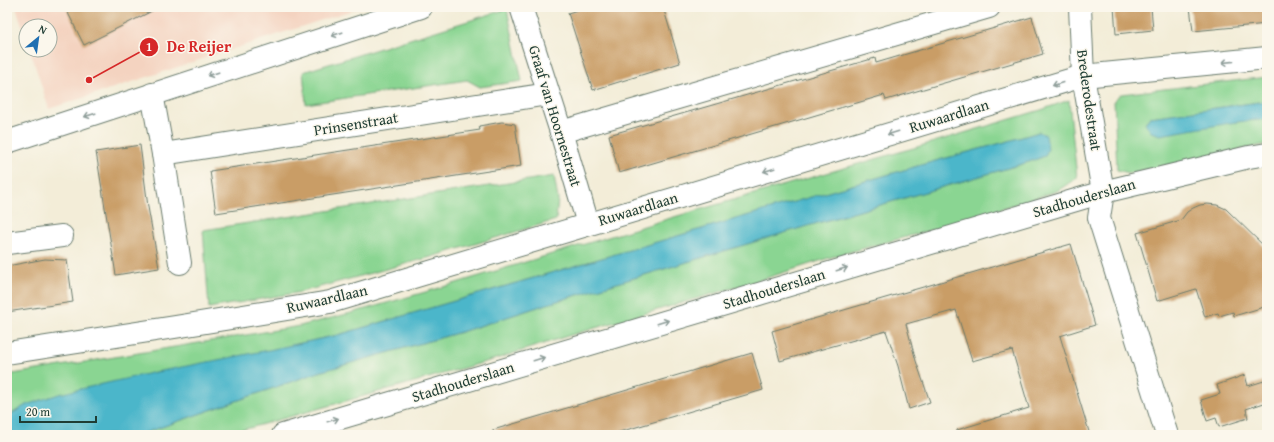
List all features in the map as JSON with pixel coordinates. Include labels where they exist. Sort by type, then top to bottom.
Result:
[{"type":"street","points":[[7,142],[421,7]]},
{"type":"street","name":"Graaf van Hoornestraat","points":[[521,7],[561,132],[588,224]]},
{"type":"street","points":[[561,132],[989,7]]},
{"type":"street","name":"Brederodestraat","points":[[1080,7],[1083,76],[1103,192],[1099,218],[1167,435]]},
{"type":"street","name":"Ruwaardlaan","points":[[7,353],[330,302],[1083,76],[1267,58]]},
{"type":"street","points":[[152,94],[164,154],[180,263]]},
{"type":"street","name":"Prinsenstraat","points":[[164,154],[548,94]]},
{"type":"street","name":"Stadhouderslaan","points":[[283,435],[1103,192],[1249,156],[1267,154]]},
{"type":"street","points":[[7,243],[62,236]]},
{"type":"shaded area","points":[[16,7],[362,7],[49,109],[33,58],[58,58],[58,18],[20,18]]},
{"type":"green space","points":[[507,9],[522,81],[480,87],[467,80],[306,104],[303,72]]},
{"type":"green space","points":[[1267,77],[1267,101],[1150,117],[1145,123],[1236,122],[1267,119],[1267,144],[1129,173],[1117,170],[1114,100],[1121,94]]},
{"type":"green space","points":[[1069,100],[1077,178],[1057,191],[939,228],[835,256],[754,282],[571,335],[496,359],[223,435],[139,435],[319,372],[461,332],[544,305],[804,227],[1029,162],[1045,156],[1039,132],[338,335],[26,405],[7,417],[7,375],[300,326],[355,312],[674,217],[917,147],[1041,110]]},
{"type":"green space","points":[[554,176],[558,199],[556,220],[431,257],[301,292],[209,308],[203,230]]},
{"type":"water","points":[[1267,101],[1267,119],[1236,122],[1160,135],[1151,132],[1145,123],[1150,117]]},
{"type":"water","points":[[1039,132],[1046,135],[1048,149],[1045,156],[1029,162],[804,227],[544,305],[461,332],[319,372],[139,435],[7,435],[8,416],[26,405],[59,394],[151,373],[338,335]]},
{"type":"building","points":[[65,7],[160,7],[84,45]]},
{"type":"building","points":[[587,7],[663,7],[680,63],[593,90],[568,13]]},
{"type":"building","points":[[1114,7],[1151,7],[1153,30],[1116,34]]},
{"type":"building","points":[[1190,7],[1267,7],[1267,24],[1193,31]]},
{"type":"building","points":[[1032,17],[1043,54],[886,100],[884,95],[619,173],[609,135],[875,58],[876,63]]},
{"type":"building","points":[[502,122],[515,124],[521,166],[216,213],[210,171],[480,130],[479,126]]},
{"type":"building","points":[[140,145],[148,207],[159,268],[116,275],[96,152]]},
{"type":"building","points":[[1207,204],[1217,205],[1226,209],[1267,249],[1267,306],[1234,316],[1233,312],[1219,316],[1218,313],[1205,317],[1196,289],[1157,301],[1137,233],[1181,220],[1187,212],[1193,208]]},
{"type":"building","points":[[1071,244],[1095,325],[1060,336],[1090,435],[957,435],[957,430],[1029,408],[1012,350],[972,361],[956,310],[906,324],[916,361],[930,402],[909,409],[898,366],[886,331],[780,361],[772,331]]},
{"type":"building","points":[[45,259],[67,260],[73,302],[7,312],[7,266]]},
{"type":"building","points":[[752,353],[763,390],[609,435],[494,435],[493,430]]},
{"type":"building","points":[[1245,375],[1248,386],[1267,380],[1267,402],[1246,409],[1248,418],[1219,427],[1216,418],[1207,421],[1201,400],[1220,394],[1217,385]]},
{"type":"place","name":"De Reijer","points":[[89,80]]}]
